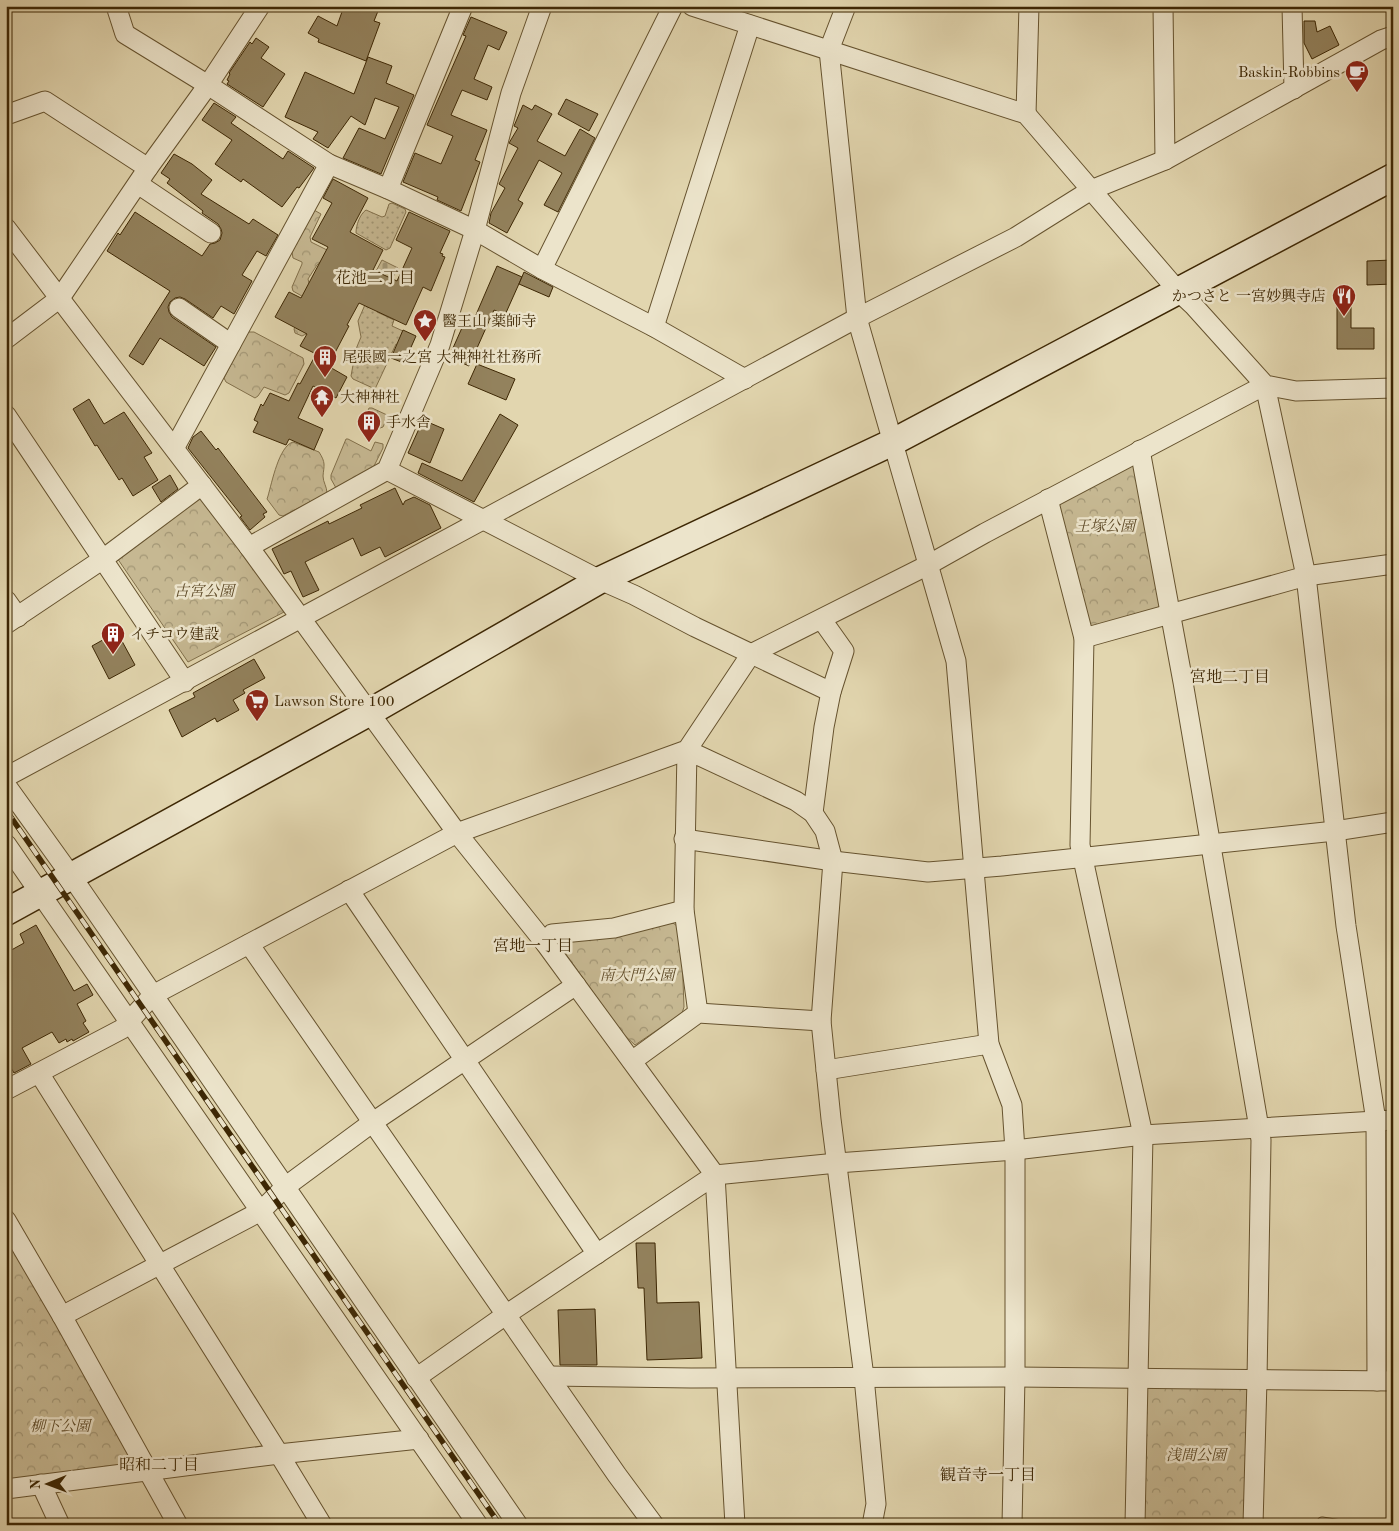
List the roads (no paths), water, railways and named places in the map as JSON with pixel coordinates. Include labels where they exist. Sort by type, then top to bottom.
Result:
[{"type":"street","points":[[116,6],[125,34],[208,85],[329,164],[388,189],[475,230],[542,269],[654,327],[745,378]]},
{"type":"street","points":[[6,339],[60,298],[148,168],[208,85],[260,6]]},
{"type":"street","points":[[388,189],[463,6]]},
{"type":"street","points":[[249,546],[387,470],[440,345],[475,230],[512,92],[542,6]]},
{"type":"street","points":[[542,269],[673,6]]},
{"type":"street","points":[[549,1376],[727,1378],[1015,1377],[1385,1381],[1385,1120],[1346,926],[1306,576],[1265,385],[1178,290],[1026,114],[692,6]]},
{"type":"street","points":[[846,6],[829,50],[858,318],[956,661],[975,868],[988,1044],[1012,1105],[1015,1150],[1015,1377],[1012,1525]]},
{"type":"street","points":[[1026,114],[1029,6]]},
{"type":"street","points":[[1164,6],[1164,160]]},
{"type":"street","points":[[1292,6],[1294,88]]},
{"type":"street","points":[[654,327],[750,25]]},
{"type":"street","points":[[6,777],[745,378],[1016,237],[1092,190],[1164,160],[1381,40],[1393,36]]},
{"type":"street","points":[[6,115],[44,101],[148,168]]},
{"type":"street","points":[[174,447],[329,164]]},
{"type":"street","points":[[6,912],[370,712],[600,580],[893,442],[1393,178]]},
{"type":"street","points":[[138,184],[211,233]]},
{"type":"street","points":[[6,228],[249,546],[457,833],[545,942],[715,1175],[735,1525]]},
{"type":"street","points":[[179,308],[231,344]]},
{"type":"street","points":[[698,1013],[684,910],[687,750],[751,654],[822,620],[928,565],[1048,499],[1265,385],[1296,391],[1393,388]]},
{"type":"street","points":[[6,415],[104,559],[184,682]]},
{"type":"street","points":[[1140,450],[1171,614],[1261,1140],[1253,1525]]},
{"type":"street","points":[[387,470],[600,580],[831,692]]},
{"type":"street","points":[[6,600],[12,620],[104,559],[202,485]]},
{"type":"street","points":[[1048,499],[1084,638],[1080,845],[1143,1135],[1136,1525]]},
{"type":"street","points":[[1084,638],[1306,576],[1393,564]]},
{"type":"street","points":[[813,813],[824,727],[831,692],[844,651],[822,620]]},
{"type":"street","points":[[6,1090],[122,1029],[128,1020],[153,995],[457,833],[687,750],[796,801],[813,813],[825,831],[833,861],[821,1021],[864,1377],[876,1504],[872,1525]]},
{"type":"street","points":[[6,785],[72,877],[518,1525]]},
{"type":"street","points":[[684,839],[833,861],[928,872],[1083,858],[1335,831],[1393,822]]},
{"type":"street","points":[[6,844],[478,1525]]},
{"type":"street","points":[[349,890],[597,1254]]},
{"type":"street","points":[[545,942],[552,934],[614,928],[684,910]]},
{"type":"street","points":[[248,944],[654,1525]]},
{"type":"street","points":[[62,1316],[261,1211],[285,1187],[374,1122],[576,986]]},
{"type":"street","points":[[632,1061],[698,1013],[821,1021]]},
{"type":"street","points":[[826,1070],[988,1044]]},
{"type":"street","points":[[38,1073],[322,1525]]},
{"type":"street","points":[[416,1378],[507,1314],[715,1175],[837,1163],[1015,1150],[1143,1135],[1385,1120]]},
{"type":"street","points":[[6,1220],[62,1316],[178,1525]]},
{"type":"street","points":[[6,1490],[148,1470],[419,1439]]},
{"type":"street","points":[[41,1484],[60,1525]]},
{"type":"lane","points":[[1322,1522],[1341,1525]]},
{"type":"railway","points":[[6,810],[500,1525]]},
{"type":"place","name":"Baskin-Robbins","points":[[1357,93]]},
{"type":"place","name":"かつさと 一宮妙興寺店","points":[[1344,317]]},
{"type":"place","name":"醫王山 薬師寺","points":[[425,342]]},
{"type":"place","name":"尾張國一之宮 大神神社社務所","points":[[325,378]]},
{"type":"place","name":"大神神社","points":[[322,418]]},
{"type":"place","name":"手水舎","points":[[369,443]]},
{"type":"place","name":"イチコウ建設","points":[[113,655]]},
{"type":"place","name":"Lawson Store 100","points":[[257,722]]},
{"type":"district","name":"花池二丁目","points":[[375,277]]},
{"type":"district","name":"宮地二丁目","points":[[1230,676]]},
{"type":"district","name":"宮地一丁目","points":[[533,945]]},
{"type":"district","name":"昭和二丁目","points":[[159,1464]]},
{"type":"district","name":"観音寺一丁目","points":[[988,1474]]},
{"type":"park label","name":"王塚公園","points":[[1105,526]]},
{"type":"park label","name":"古宮公園","points":[[204,591]]},
{"type":"park label","name":"南大門公園","points":[[637,975]]},
{"type":"park label","name":"柳下公園","points":[[60,1426]]},
{"type":"park label","name":"浅間公園","points":[[1196,1455]]}]
